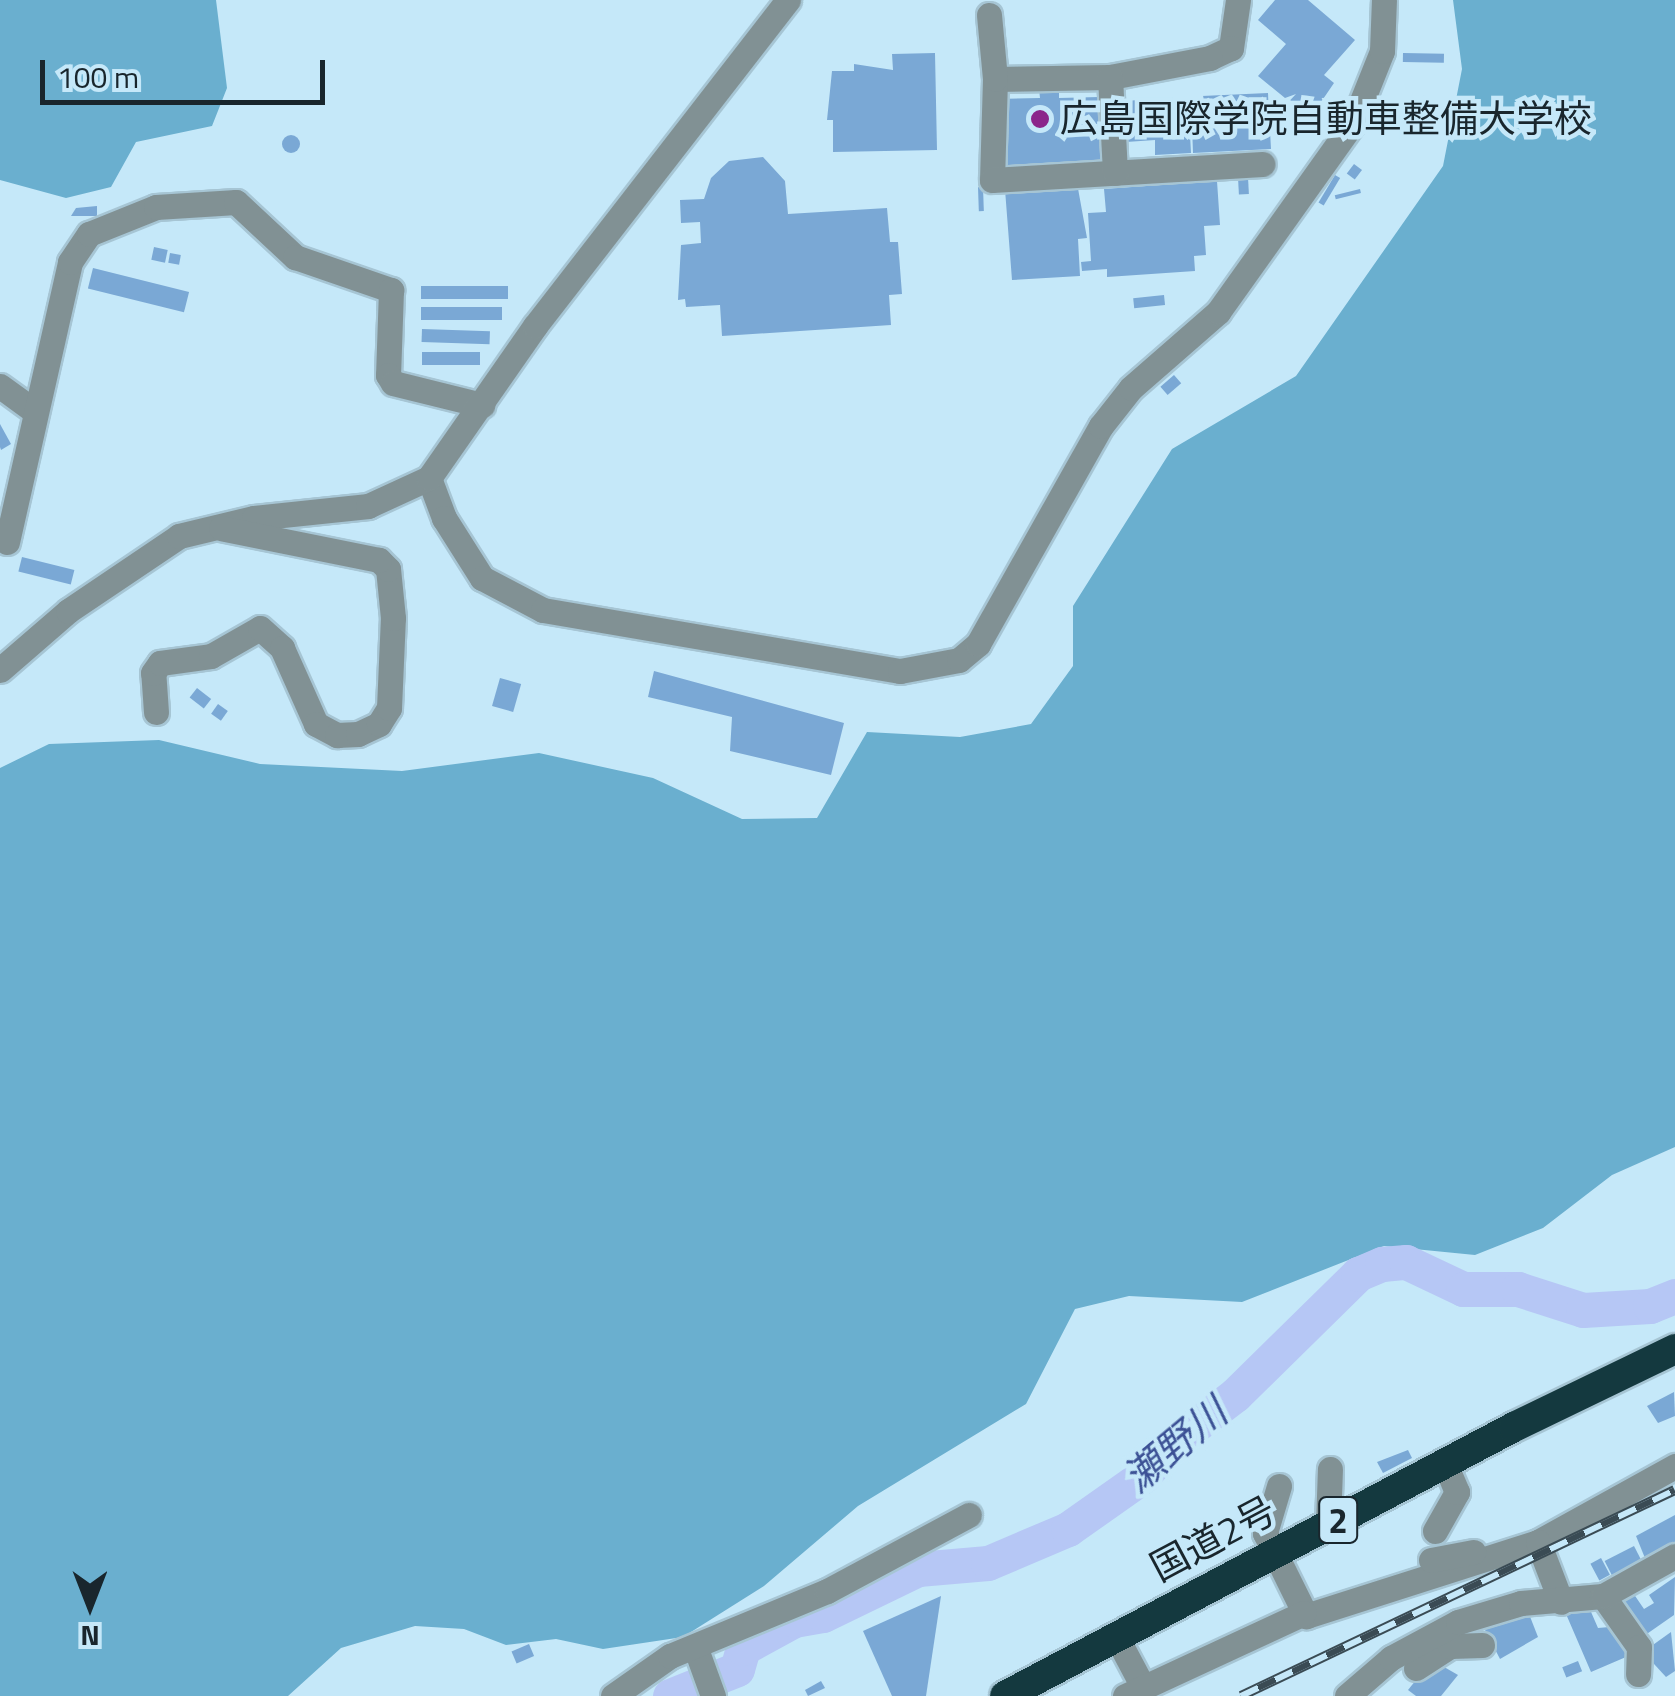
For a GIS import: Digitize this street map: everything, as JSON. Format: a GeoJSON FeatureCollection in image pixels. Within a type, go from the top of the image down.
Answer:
{"type":"FeatureCollection","features":[{"type":"Feature","properties":{"kind":"highway","name":"国道2号"},"geometry":{"type":"LineString","coordinates":[[1005,1696],[1445,1464],[1675,1350]]}},
{"type":"Feature","properties":{"kind":"street"},"geometry":{"type":"LineString","coordinates":[[0,670],[143,555],[212,526],[368,506],[429,478],[788,0]]}},
{"type":"Feature","properties":{"kind":"street"},"geometry":{"type":"LineString","coordinates":[[995,79],[1110,77],[1231,48],[1238,0]]}},
{"type":"Feature","properties":{"kind":"street"},"geometry":{"type":"LineString","coordinates":[[429,478],[444,518],[482,578],[543,610],[900,670],[959,660],[978,644],[1101,426],[1131,388],[1218,312],[1354,121],[1382,51],[1384,0]]}},
{"type":"Feature","properties":{"kind":"street"},"geometry":{"type":"LineString","coordinates":[[989,15],[995,79],[992,180],[1263,164]]}},
{"type":"Feature","properties":{"kind":"street"},"geometry":{"type":"LineString","coordinates":[[1110,77],[1116,173]]}},
{"type":"Feature","properties":{"kind":"street"},"geometry":{"type":"LineString","coordinates":[[7,542],[64,278],[78,246],[134,214],[213,200],[236,202],[253,212],[295,258],[391,290],[388,375],[393,383],[482,404]]}},
{"type":"Feature","properties":{"kind":"street"},"geometry":{"type":"LineString","coordinates":[[0,386],[34,410]]}},
{"type":"Feature","properties":{"kind":"street"},"geometry":{"type":"LineString","coordinates":[[156,712],[153,674],[160,663],[211,656],[260,628],[282,648],[316,724],[337,736],[358,734],[379,724],[389,708],[391,589],[379,560],[212,526]]}},
{"type":"Feature","properties":{"kind":"street"},"geometry":{"type":"LineString","coordinates":[[1116,1636],[1134,1691],[1304,1613],[1538,1542],[1672,1460]]}},
{"type":"Feature","properties":{"kind":"street"},"geometry":{"type":"LineString","coordinates":[[1435,1531],[1457,1492],[1445,1464]]}},
{"type":"Feature","properties":{"kind":"street"},"geometry":{"type":"LineString","coordinates":[[1328,1525],[1330,1469]]}},
{"type":"Feature","properties":{"kind":"street"},"geometry":{"type":"LineString","coordinates":[[1279,1486],[1265,1528],[1304,1613]]}},
{"type":"Feature","properties":{"kind":"street"},"geometry":{"type":"LineString","coordinates":[[613,1696],[670,1656],[828,1590],[969,1515]]}},
{"type":"Feature","properties":{"kind":"street"},"geometry":{"type":"LineString","coordinates":[[1538,1542],[1561,1602]]}},
{"type":"Feature","properties":{"kind":"street"},"geometry":{"type":"LineString","coordinates":[[1431,1560],[1513,1552]]}},
{"type":"Feature","properties":{"kind":"street"},"geometry":{"type":"LineString","coordinates":[[1347,1696],[1391,1658],[1467,1619],[1520,1603],[1602,1596],[1675,1556]]}},
{"type":"Feature","properties":{"kind":"street"},"geometry":{"type":"LineString","coordinates":[[1602,1596],[1638,1647],[1638,1674]]}},
{"type":"Feature","properties":{"kind":"street"},"geometry":{"type":"LineString","coordinates":[[1416,1668],[1450,1646],[1488,1654],[1467,1619]]}},
{"type":"Feature","properties":{"kind":"street"},"geometry":{"type":"LineString","coordinates":[[696,1648],[713,1696]]}},
{"type":"Feature","properties":{"kind":"shaded area"},"geometry":{"type":"Polygon","coordinates":[[[0,0],[216,0],[227,88],[212,126],[136,142],[111,187],[66,198],[0,180],[0,0]]]}},
{"type":"Feature","properties":{"kind":"shaded area"},"geometry":{"type":"Polygon","coordinates":[[[1453,0],[1675,0],[1675,1147],[1612,1175],[1543,1228],[1475,1255],[1384,1246],[1242,1302],[1129,1296],[1075,1309],[1026,1404],[858,1506],[764,1586],[683,1637],[603,1649],[556,1639],[506,1645],[464,1629],[415,1626],[341,1648],[288,1696],[0,1696],[0,768],[49,744],[159,740],[260,764],[402,771],[539,753],[653,778],[742,819],[817,818],[867,732],[960,737],[1031,724],[1073,666],[1073,606],[1172,449],[1296,376],[1443,166],[1462,69],[1453,0]]]}},
{"type":"Feature","properties":{"kind":"building"},"geometry":{"type":"Polygon","coordinates":[[[1275,0],[1308,0],[1355,40],[1324,75],[1334,83],[1302,130],[1281,110],[1296,94],[1285,98],[1258,76],[1286,44],[1258,20],[1275,0]]]}},
{"type":"Feature","properties":{"kind":"building"},"geometry":{"type":"Polygon","coordinates":[[[935,53],[937,150],[833,152],[833,120],[827,120],[832,71],[854,71],[854,64],[893,70],[892,54],[935,53]]]}},
{"type":"Feature","properties":{"kind":"building"},"geometry":{"type":"Polygon","coordinates":[[[1403,53],[1444,54],[1444,63],[1403,62],[1403,53]]]}},
{"type":"Feature","properties":{"kind":"building"},"geometry":{"type":"Polygon","coordinates":[[[1059,88],[1059,98],[1099,97],[1102,165],[1077,183],[1087,238],[1078,239],[1080,276],[1012,280],[998,99],[1040,98],[1039,89],[1059,88]]]}},
{"type":"Feature","properties":{"kind":"building"},"geometry":{"type":"Polygon","coordinates":[[[1268,93],[1271,149],[1193,153],[1192,126],[1203,125],[1202,96],[1268,93]]]}},
{"type":"Feature","properties":{"kind":"building"},"geometry":{"type":"Polygon","coordinates":[[[1188,97],[1191,153],[1155,155],[1155,140],[1126,142],[1123,101],[1188,97]]]}},
{"type":"Feature","properties":{"kind":"building"},"geometry":{"type":"Polygon","coordinates":[[[291,135],[300,144],[291,153],[282,144],[291,135]]]}},
{"type":"Feature","properties":{"kind":"building"},"geometry":{"type":"Polygon","coordinates":[[[763,157],[785,181],[788,214],[887,208],[890,242],[898,242],[902,294],[889,295],[891,325],[722,336],[720,305],[686,307],[685,299],[678,300],[681,245],[701,243],[700,222],[681,223],[680,200],[704,199],[711,178],[729,161],[763,157]]]}},
{"type":"Feature","properties":{"kind":"building"},"geometry":{"type":"Polygon","coordinates":[[[1354,164],[1362,170],[1355,180],[1347,174],[1354,164]]]}},
{"type":"Feature","properties":{"kind":"building"},"geometry":{"type":"Polygon","coordinates":[[[1335,175],[1340,178],[1324,206],[1319,202],[1335,175]]]}},
{"type":"Feature","properties":{"kind":"building"},"geometry":{"type":"Polygon","coordinates":[[[1248,177],[1249,194],[1239,195],[1238,178],[1248,177]]]}},
{"type":"Feature","properties":{"kind":"building"},"geometry":{"type":"Polygon","coordinates":[[[1217,181],[1220,225],[1204,226],[1206,255],[1194,256],[1195,271],[1107,277],[1107,269],[1082,271],[1081,262],[1091,261],[1088,213],[1106,212],[1104,189],[1217,181]]]}},
{"type":"Feature","properties":{"kind":"building"},"geometry":{"type":"Polygon","coordinates":[[[978,187],[983,187],[984,211],[979,211],[978,187]]]}},
{"type":"Feature","properties":{"kind":"building"},"geometry":{"type":"Polygon","coordinates":[[[1360,189],[1361,193],[1336,199],[1335,195],[1360,189]]]}},
{"type":"Feature","properties":{"kind":"building"},"geometry":{"type":"Polygon","coordinates":[[[97,206],[97,216],[71,216],[76,208],[97,206]]]}},
{"type":"Feature","properties":{"kind":"building"},"geometry":{"type":"Polygon","coordinates":[[[154,247],[168,250],[165,263],[151,260],[154,247]]]}},
{"type":"Feature","properties":{"kind":"building"},"geometry":{"type":"Polygon","coordinates":[[[170,253],[181,255],[179,265],[168,263],[170,253]]]}},
{"type":"Feature","properties":{"kind":"building"},"geometry":{"type":"Polygon","coordinates":[[[93,268],[189,292],[184,312],[88,288],[93,268]]]}},
{"type":"Feature","properties":{"kind":"building"},"geometry":{"type":"Polygon","coordinates":[[[421,286],[508,286],[508,299],[421,299],[421,286]]]}},
{"type":"Feature","properties":{"kind":"building"},"geometry":{"type":"Polygon","coordinates":[[[1164,295],[1165,305],[1134,308],[1133,298],[1164,295]]]}},
{"type":"Feature","properties":{"kind":"building"},"geometry":{"type":"Polygon","coordinates":[[[421,307],[502,307],[502,320],[421,320],[421,307]]]}},
{"type":"Feature","properties":{"kind":"building"},"geometry":{"type":"Polygon","coordinates":[[[422,329],[490,331],[490,344],[422,342],[422,329]]]}},
{"type":"Feature","properties":{"kind":"building"},"geometry":{"type":"Polygon","coordinates":[[[422,352],[480,352],[480,365],[422,365],[422,352]]]}},
{"type":"Feature","properties":{"kind":"building"},"geometry":{"type":"Polygon","coordinates":[[[1174,375],[1181,383],[1168,395],[1160,387],[1174,375]]]}},
{"type":"Feature","properties":{"kind":"building"},"geometry":{"type":"Polygon","coordinates":[[[0,424],[11,444],[1,450],[0,447],[0,424]]]}},
{"type":"Feature","properties":{"kind":"building"},"geometry":{"type":"Polygon","coordinates":[[[22,557],[74,570],[71,585],[18,572],[22,557]]]}},
{"type":"Feature","properties":{"kind":"building"},"geometry":{"type":"Polygon","coordinates":[[[654,671],[844,723],[831,775],[730,751],[732,717],[648,697],[654,671]]]}},
{"type":"Feature","properties":{"kind":"building"},"geometry":{"type":"Polygon","coordinates":[[[500,678],[521,684],[513,712],[492,706],[500,678]]]}},
{"type":"Feature","properties":{"kind":"building"},"geometry":{"type":"Polygon","coordinates":[[[197,688],[211,699],[204,709],[190,697],[197,688]]]}},
{"type":"Feature","properties":{"kind":"building"},"geometry":{"type":"Polygon","coordinates":[[[218,704],[228,711],[221,721],[211,714],[218,704]]]}},
{"type":"Feature","properties":{"kind":"building"},"geometry":{"type":"Polygon","coordinates":[[[1674,1392],[1675,1416],[1658,1423],[1647,1406],[1674,1392]]]}},
{"type":"Feature","properties":{"kind":"building"},"geometry":{"type":"Polygon","coordinates":[[[1408,1450],[1412,1458],[1383,1473],[1377,1462],[1408,1450]]]}},
{"type":"Feature","properties":{"kind":"building"},"geometry":{"type":"Polygon","coordinates":[[[1675,1515],[1675,1548],[1647,1563],[1636,1536],[1675,1515]]]}},
{"type":"Feature","properties":{"kind":"building"},"geometry":{"type":"Polygon","coordinates":[[[1634,1546],[1644,1566],[1615,1581],[1605,1561],[1634,1546]]]}},
{"type":"Feature","properties":{"kind":"building"},"geometry":{"type":"Polygon","coordinates":[[[1601,1558],[1610,1575],[1599,1580],[1590,1564],[1601,1558]]]}},
{"type":"Feature","properties":{"kind":"building"},"geometry":{"type":"Polygon","coordinates":[[[1675,1577],[1674,1615],[1641,1638],[1614,1605],[1631,1590],[1644,1609],[1654,1603],[1649,1595],[1675,1577]]]}},
{"type":"Feature","properties":{"kind":"building"},"geometry":{"type":"Polygon","coordinates":[[[941,1596],[926,1696],[892,1696],[863,1631],[941,1596]]]}},
{"type":"Feature","properties":{"kind":"building"},"geometry":{"type":"Polygon","coordinates":[[[1588,1605],[1598,1628],[1621,1626],[1633,1654],[1591,1672],[1566,1614],[1588,1605]]]}},
{"type":"Feature","properties":{"kind":"building"},"geometry":{"type":"Polygon","coordinates":[[[1529,1614],[1538,1637],[1500,1659],[1482,1624],[1529,1614]]]}},
{"type":"Feature","properties":{"kind":"building"},"geometry":{"type":"Polygon","coordinates":[[[1671,1632],[1675,1671],[1666,1677],[1643,1652],[1671,1632]]]}},
{"type":"Feature","properties":{"kind":"building"},"geometry":{"type":"Polygon","coordinates":[[[529,1644],[534,1656],[517,1663],[512,1651],[529,1644]]]}},
{"type":"Feature","properties":{"kind":"building"},"geometry":{"type":"Polygon","coordinates":[[[1432,1660],[1458,1675],[1441,1696],[1416,1696],[1408,1690],[1432,1660]]]}},
{"type":"Feature","properties":{"kind":"building"},"geometry":{"type":"Polygon","coordinates":[[[1578,1661],[1582,1671],[1566,1678],[1562,1667],[1578,1661]]]}},
{"type":"Feature","properties":{"kind":"building"},"geometry":{"type":"Polygon","coordinates":[[[821,1681],[825,1688],[808,1696],[805,1690],[821,1681]]]}},
{"type":"Feature","properties":{"kind":"waterway","name":"瀬野川"},"geometry":{"type":"LineString","coordinates":[[670,1696],[737,1669],[743,1648],[794,1620],[823,1615],[918,1569],[988,1563],[1068,1529],[1143,1476],[1172,1443],[1235,1395],[1358,1274],[1382,1264],[1406,1262],[1463,1289],[1518,1289],[1583,1310],[1650,1306],[1675,1296]]}},
{"type":"Feature","properties":{"kind":"railway"},"geometry":{"type":"LineString","coordinates":[[1241,1696],[1675,1490]]}},
{"type":"Feature","properties":{"kind":"place","name":"広島国際学院自動車整備大学校"},"geometry":{"type":"Point","coordinates":[1040,119]}}]}
